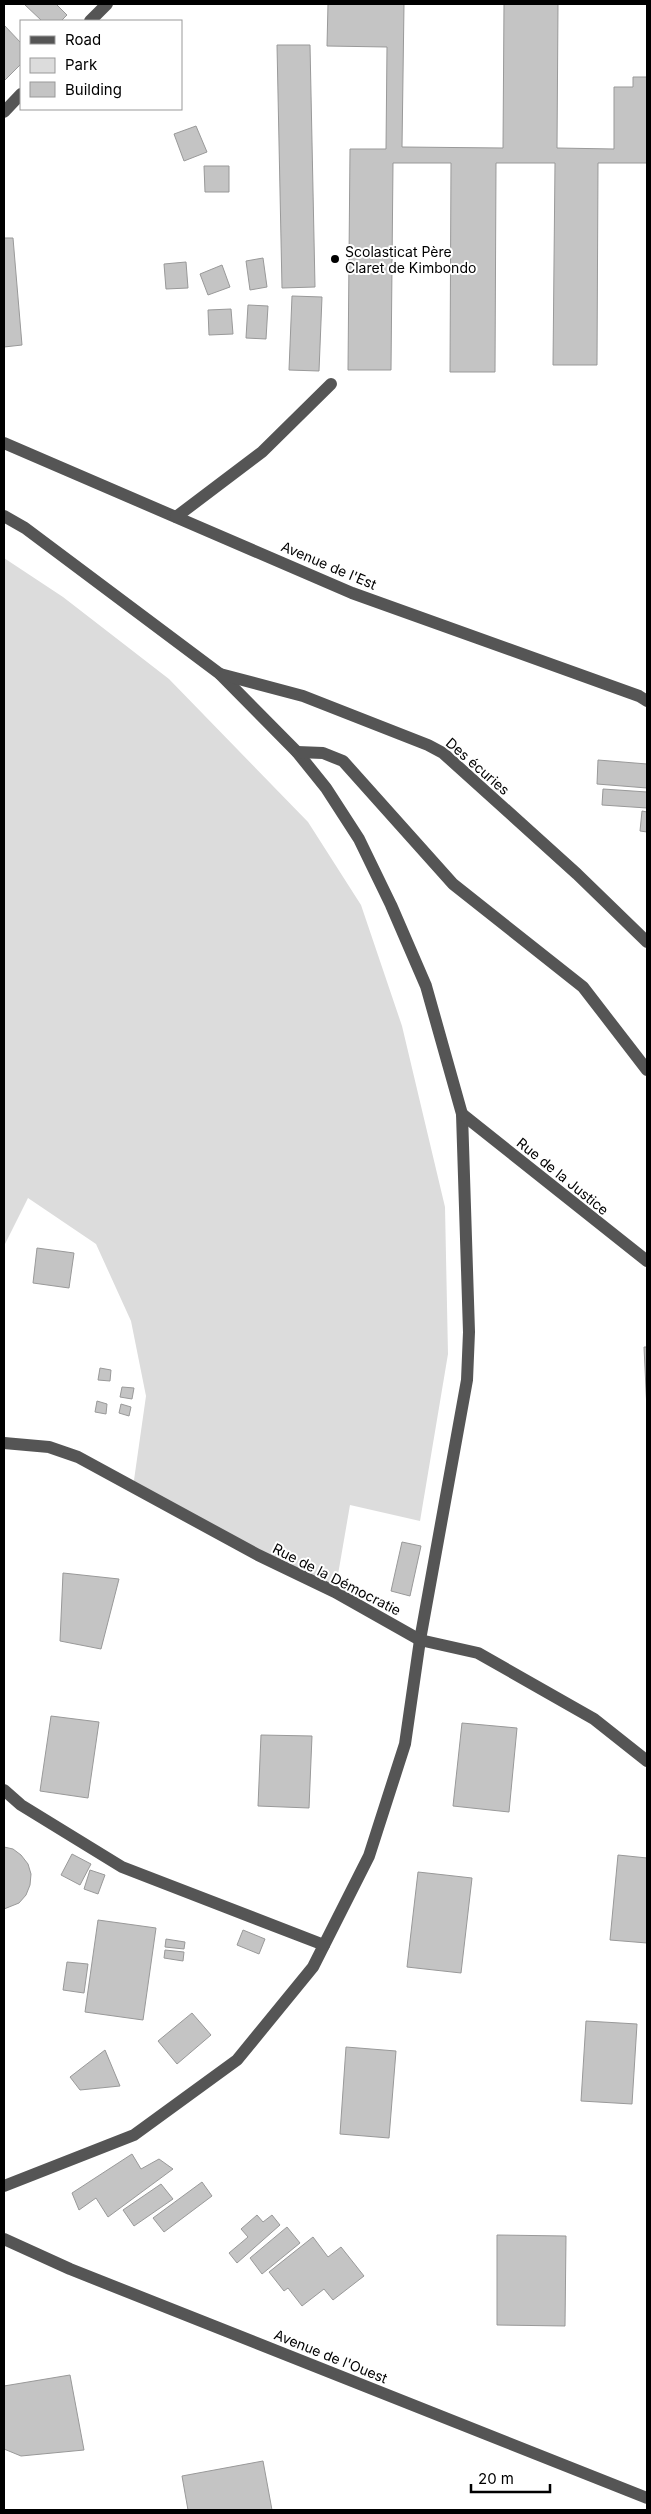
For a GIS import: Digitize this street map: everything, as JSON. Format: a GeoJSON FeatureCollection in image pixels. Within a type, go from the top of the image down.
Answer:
{"type":"FeatureCollection","features":[{"type":"Feature","properties":{"kind":"street"},"geometry":{"type":"LineString","coordinates":[[91,20],[107,4]]}},
{"type":"Feature","properties":{"kind":"street"},"geometry":{"type":"LineString","coordinates":[[4,112],[20,95]]}},
{"type":"Feature","properties":{"kind":"street"},"geometry":{"type":"LineString","coordinates":[[176,517],[262,452],[331,384]]}},
{"type":"Feature","properties":{"kind":"street","name":"Avenue de l'Est"},"geometry":{"type":"LineString","coordinates":[[4,443],[352,593],[639,696],[647,701]]}},
{"type":"Feature","properties":{"kind":"street"},"geometry":{"type":"LineString","coordinates":[[4,516],[25,528],[220,674],[297,752],[326,788],[359,840],[391,905],[426,986],[462,1114],[469,1332],[467,1380],[420,1640],[402,1753],[369,1856],[314,1967],[238,2060],[134,2135],[4,2186]]}},
{"type":"Feature","properties":{"kind":"street","name":"Des écuries"},"geometry":{"type":"LineString","coordinates":[[220,674],[304,696],[428,745],[443,754],[577,874],[647,942]]}},
{"type":"Feature","properties":{"kind":"street"},"geometry":{"type":"LineString","coordinates":[[297,752],[323,753],[343,761],[453,884],[583,987],[647,1070]]}},
{"type":"Feature","properties":{"kind":"street","name":"Rue de la Justice"},"geometry":{"type":"LineString","coordinates":[[462,1114],[647,1261]]}},
{"type":"Feature","properties":{"kind":"street","name":"Rue de la Démocratie"},"geometry":{"type":"LineString","coordinates":[[4,1443],[49,1446],[78,1457],[258,1555],[335,1592],[420,1640],[478,1652],[594,1719],[647,1761]]}},
{"type":"Feature","properties":{"kind":"street"},"geometry":{"type":"LineString","coordinates":[[4,1790],[21,1805],[122,1867],[324,1945]]}},
{"type":"Feature","properties":{"kind":"street","name":"Avenue de l'Ouest"},"geometry":{"type":"LineString","coordinates":[[4,2239],[79,2272],[647,2498]]}},
{"type":"Feature","properties":{"kind":"green space"},"geometry":{"type":"Polygon","coordinates":[[[4,558],[63,597],[169,679],[308,822],[361,905],[402,1026],[445,1207],[448,1354],[420,1521],[350,1505],[335,1592],[133,1487],[146,1396],[131,1321],[96,1244],[28,1198],[4,1246],[4,558]]]}},
{"type":"Feature","properties":{"kind":"building"},"geometry":{"type":"Polygon","coordinates":[[[24,4],[56,4],[67,15],[62,20],[41,20],[24,4]]]}},
{"type":"Feature","properties":{"kind":"building"},"geometry":{"type":"Polygon","coordinates":[[[328,4],[404,4],[402,147],[503,148],[504,4],[558,4],[557,148],[614,149],[614,87],[633,87],[633,77],[647,77],[647,163],[598,163],[597,365],[553,365],[555,163],[496,163],[495,372],[450,372],[451,163],[393,163],[391,370],[348,370],[350,149],[386,149],[387,47],[327,46],[328,4]]]}},
{"type":"Feature","properties":{"kind":"building"},"geometry":{"type":"Polygon","coordinates":[[[4,25],[20,42],[20,65],[4,81],[4,25]]]}},
{"type":"Feature","properties":{"kind":"building"},"geometry":{"type":"Polygon","coordinates":[[[277,45],[310,45],[315,287],[282,288],[277,45]]]}},
{"type":"Feature","properties":{"kind":"building"},"geometry":{"type":"Polygon","coordinates":[[[196,126],[207,152],[184,161],[174,134],[196,126]]]}},
{"type":"Feature","properties":{"kind":"building"},"geometry":{"type":"Polygon","coordinates":[[[204,166],[229,166],[229,192],[205,192],[204,166]]]}},
{"type":"Feature","properties":{"kind":"building"},"geometry":{"type":"Polygon","coordinates":[[[4,238],[13,238],[22,345],[4,347],[4,238]]]}},
{"type":"Feature","properties":{"kind":"building"},"geometry":{"type":"Polygon","coordinates":[[[263,258],[267,287],[250,290],[246,261],[263,258]]]}},
{"type":"Feature","properties":{"kind":"building"},"geometry":{"type":"Polygon","coordinates":[[[186,262],[188,288],[166,289],[164,264],[186,262]]]}},
{"type":"Feature","properties":{"kind":"building"},"geometry":{"type":"Polygon","coordinates":[[[222,265],[230,287],[208,295],[200,274],[222,265]]]}},
{"type":"Feature","properties":{"kind":"building"},"geometry":{"type":"Polygon","coordinates":[[[292,296],[322,297],[319,371],[289,370],[292,296]]]}},
{"type":"Feature","properties":{"kind":"building"},"geometry":{"type":"Polygon","coordinates":[[[248,305],[268,306],[266,339],[246,338],[248,305]]]}},
{"type":"Feature","properties":{"kind":"building"},"geometry":{"type":"Polygon","coordinates":[[[231,309],[233,334],[209,335],[208,310],[231,309]]]}},
{"type":"Feature","properties":{"kind":"building"},"geometry":{"type":"Polygon","coordinates":[[[598,760],[647,764],[647,788],[597,784],[598,760]]]}},
{"type":"Feature","properties":{"kind":"building"},"geometry":{"type":"Polygon","coordinates":[[[603,789],[647,792],[647,808],[602,805],[603,789]]]}},
{"type":"Feature","properties":{"kind":"building"},"geometry":{"type":"Polygon","coordinates":[[[642,811],[647,812],[647,832],[640,831],[642,811]]]}},
{"type":"Feature","properties":{"kind":"building"},"geometry":{"type":"Polygon","coordinates":[[[37,1248],[74,1253],[69,1288],[33,1283],[37,1248]]]}},
{"type":"Feature","properties":{"kind":"building"},"geometry":{"type":"Polygon","coordinates":[[[644,1347],[647,1347],[647,1410],[644,1347]]]}},
{"type":"Feature","properties":{"kind":"building"},"geometry":{"type":"Polygon","coordinates":[[[100,1368],[111,1370],[110,1381],[98,1380],[100,1368]]]}},
{"type":"Feature","properties":{"kind":"building"},"geometry":{"type":"Polygon","coordinates":[[[122,1387],[134,1388],[132,1399],[120,1397],[122,1387]]]}},
{"type":"Feature","properties":{"kind":"building"},"geometry":{"type":"Polygon","coordinates":[[[97,1401],[107,1404],[106,1414],[95,1412],[97,1401]]]}},
{"type":"Feature","properties":{"kind":"building"},"geometry":{"type":"Polygon","coordinates":[[[121,1404],[131,1407],[129,1416],[119,1413],[121,1404]]]}},
{"type":"Feature","properties":{"kind":"building"},"geometry":{"type":"Polygon","coordinates":[[[402,1542],[421,1546],[410,1596],[391,1591],[402,1542]]]}},
{"type":"Feature","properties":{"kind":"building"},"geometry":{"type":"Polygon","coordinates":[[[63,1573],[119,1579],[101,1649],[60,1641],[63,1573]]]}},
{"type":"Feature","properties":{"kind":"building"},"geometry":{"type":"Polygon","coordinates":[[[51,1716],[99,1722],[88,1798],[40,1791],[51,1716]]]}},
{"type":"Feature","properties":{"kind":"building"},"geometry":{"type":"Polygon","coordinates":[[[462,1723],[517,1728],[509,1812],[453,1806],[462,1723]]]}},
{"type":"Feature","properties":{"kind":"building"},"geometry":{"type":"Polygon","coordinates":[[[261,1735],[312,1736],[309,1808],[258,1806],[261,1735]]]}},
{"type":"Feature","properties":{"kind":"building"},"geometry":{"type":"Polygon","coordinates":[[[4,1847],[13,1849],[21,1855],[28,1864],[31,1874],[30,1885],[26,1895],[19,1903],[4,1909],[4,1847]]]}},
{"type":"Feature","properties":{"kind":"building"},"geometry":{"type":"Polygon","coordinates":[[[72,1854],[91,1864],[80,1885],[61,1875],[72,1854]]]}},
{"type":"Feature","properties":{"kind":"building"},"geometry":{"type":"Polygon","coordinates":[[[618,1855],[647,1858],[647,1943],[610,1940],[618,1855]]]}},
{"type":"Feature","properties":{"kind":"building"},"geometry":{"type":"Polygon","coordinates":[[[90,1870],[105,1875],[98,1894],[84,1889],[90,1870]]]}},
{"type":"Feature","properties":{"kind":"building"},"geometry":{"type":"Polygon","coordinates":[[[418,1872],[472,1878],[461,1973],[407,1967],[418,1872]]]}},
{"type":"Feature","properties":{"kind":"building"},"geometry":{"type":"Polygon","coordinates":[[[98,1920],[156,1928],[143,2020],[85,2012],[98,1920]]]}},
{"type":"Feature","properties":{"kind":"building"},"geometry":{"type":"Polygon","coordinates":[[[243,1930],[265,1939],[259,1954],[237,1945],[243,1930]]]}},
{"type":"Feature","properties":{"kind":"building"},"geometry":{"type":"Polygon","coordinates":[[[166,1939],[185,1942],[184,1949],[165,1947],[166,1939]]]}},
{"type":"Feature","properties":{"kind":"building"},"geometry":{"type":"Polygon","coordinates":[[[165,1950],[184,1952],[183,1961],[164,1958],[165,1950]]]}},
{"type":"Feature","properties":{"kind":"building"},"geometry":{"type":"Polygon","coordinates":[[[67,1962],[88,1964],[84,1993],[63,1990],[67,1962]]]}},
{"type":"Feature","properties":{"kind":"building"},"geometry":{"type":"Polygon","coordinates":[[[192,2013],[211,2035],[177,2064],[158,2041],[192,2013]]]}},
{"type":"Feature","properties":{"kind":"building"},"geometry":{"type":"Polygon","coordinates":[[[586,2021],[637,2024],[632,2104],[581,2101],[586,2021]]]}},
{"type":"Feature","properties":{"kind":"building"},"geometry":{"type":"Polygon","coordinates":[[[346,2047],[396,2051],[389,2138],[340,2134],[346,2047]]]}},
{"type":"Feature","properties":{"kind":"building"},"geometry":{"type":"Polygon","coordinates":[[[105,2050],[120,2086],[80,2090],[70,2077],[105,2050]]]}},
{"type":"Feature","properties":{"kind":"building"},"geometry":{"type":"Polygon","coordinates":[[[132,2154],[141,2169],[159,2159],[173,2169],[108,2217],[96,2198],[79,2210],[72,2193],[132,2154]]]}},
{"type":"Feature","properties":{"kind":"building"},"geometry":{"type":"Polygon","coordinates":[[[202,2182],[212,2196],[164,2232],[153,2218],[202,2182]]]}},
{"type":"Feature","properties":{"kind":"building"},"geometry":{"type":"Polygon","coordinates":[[[161,2184],[173,2199],[134,2226],[123,2210],[161,2184]]]}},
{"type":"Feature","properties":{"kind":"building"},"geometry":{"type":"Polygon","coordinates":[[[257,2215],[263,2222],[272,2215],[280,2225],[237,2263],[229,2253],[248,2237],[241,2229],[257,2215]]]}},
{"type":"Feature","properties":{"kind":"building"},"geometry":{"type":"Polygon","coordinates":[[[287,2227],[300,2243],[262,2274],[250,2258],[287,2227]]]}},
{"type":"Feature","properties":{"kind":"building"},"geometry":{"type":"Polygon","coordinates":[[[497,2235],[566,2236],[565,2326],[497,2325],[497,2235]]]}},
{"type":"Feature","properties":{"kind":"building"},"geometry":{"type":"Polygon","coordinates":[[[313,2237],[328,2257],[341,2247],[364,2276],[333,2300],[324,2289],[302,2306],[288,2288],[284,2291],[269,2272],[313,2237]]]}},
{"type":"Feature","properties":{"kind":"building"},"geometry":{"type":"Polygon","coordinates":[[[70,2375],[84,2450],[21,2456],[4,2449],[4,2386],[70,2375]]]}},
{"type":"Feature","properties":{"kind":"building"},"geometry":{"type":"Polygon","coordinates":[[[263,2461],[272,2510],[188,2510],[182,2476],[263,2461]]]}},
{"type":"Feature","properties":{"kind":"place","name":"Scolasticat Père Claret de Kimbondo"},"geometry":{"type":"Point","coordinates":[335,259]}}]}
